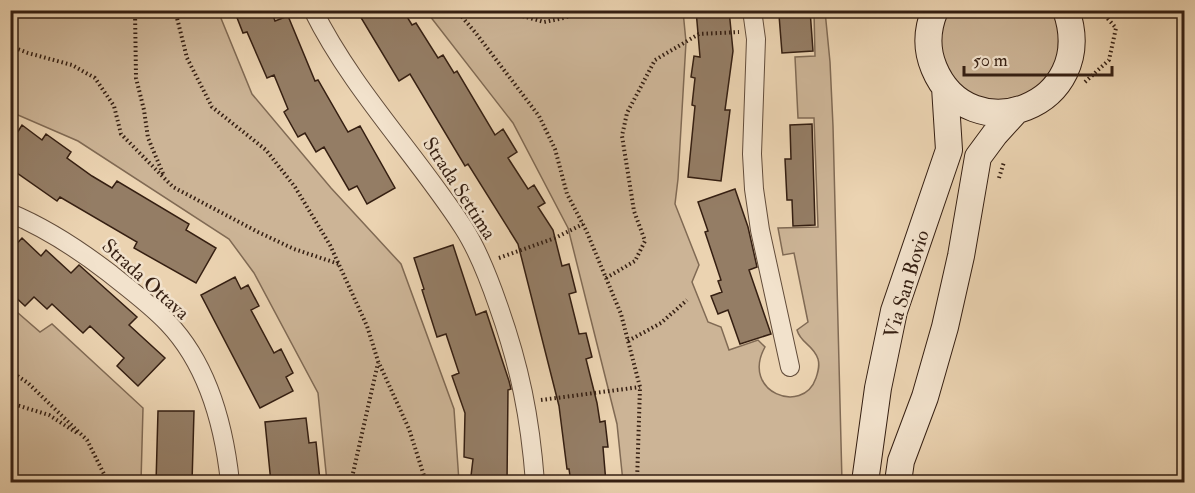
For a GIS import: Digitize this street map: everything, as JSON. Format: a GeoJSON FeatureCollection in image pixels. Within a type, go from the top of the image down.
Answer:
{"type":"FeatureCollection","features":[{"type":"Feature","properties":{"kind":"main road","name":"Via San Bovio"},"geometry":{"type":"LineString","coordinates":[[936,10],[929,30],[929,54],[945,87],[972,107],[1001,113],[1016,111],[1035,104],[1054,89],[1065,73],[1072,38],[1066,10]]}},
{"type":"Feature","properties":{"kind":"main road","name":"Via San Bovio"},"geometry":{"type":"LineString","coordinates":[[865,483],[878,388],[894,311],[949,150],[945,87]]}},
{"type":"Feature","properties":{"kind":"main road","name":"Via San Bovio"},"geometry":{"type":"LineString","coordinates":[[898,483],[901,461],[925,396],[945,327],[961,256],[978,158],[995,134],[1016,111]]}},
{"type":"Feature","properties":{"kind":"street","name":"Strada Settima"},"geometry":{"type":"LineString","coordinates":[[312,10],[339,59],[431,180],[464,229],[490,281],[509,335],[526,403],[531,429],[535,483]]}},
{"type":"Feature","properties":{"kind":"street"},"geometry":{"type":"LineString","coordinates":[[752,10],[755,32],[752,154],[754,189],[760,230],[790,367]]}},
{"type":"Feature","properties":{"kind":"street","name":"Strada Ottava"},"geometry":{"type":"LineString","coordinates":[[10,213],[80,250],[168,324],[195,362],[214,403],[230,483]]}},
{"type":"Feature","properties":{"kind":"path"},"geometry":{"type":"LineString","coordinates":[[135,10],[136,78],[148,138],[166,179]]}},
{"type":"Feature","properties":{"kind":"path"},"geometry":{"type":"LineString","coordinates":[[175,10],[187,58],[212,107],[266,150],[295,187],[340,264],[367,326],[378,361],[409,429],[426,483]]}},
{"type":"Feature","properties":{"kind":"path"},"geometry":{"type":"LineString","coordinates":[[456,10],[539,116],[555,148],[567,194],[583,224],[621,314],[640,387],[637,483]]}},
{"type":"Feature","properties":{"kind":"path"},"geometry":{"type":"LineString","coordinates":[[501,10],[544,22],[586,10]]}},
{"type":"Feature","properties":{"kind":"path"},"geometry":{"type":"LineString","coordinates":[[1080,87],[1109,60],[1116,28],[1100,10]]}},
{"type":"Feature","properties":{"kind":"path"},"geometry":{"type":"LineString","coordinates":[[606,278],[635,261],[645,241],[634,211],[622,136],[627,113],[655,60],[699,34],[755,32]]}},
{"type":"Feature","properties":{"kind":"path"},"geometry":{"type":"LineString","coordinates":[[10,46],[28,54],[72,65],[95,78],[114,106],[121,134],[173,187],[294,249],[340,264]]}},
{"type":"Feature","properties":{"kind":"path"},"geometry":{"type":"LineString","coordinates":[[998,181],[1005,158]]}},
{"type":"Feature","properties":{"kind":"path"},"geometry":{"type":"LineString","coordinates":[[481,263],[514,254],[583,224]]}},
{"type":"Feature","properties":{"kind":"path"},"geometry":{"type":"LineString","coordinates":[[628,341],[662,323],[687,300]]}},
{"type":"Feature","properties":{"kind":"path"},"geometry":{"type":"LineString","coordinates":[[351,483],[378,361]]}},
{"type":"Feature","properties":{"kind":"path"},"geometry":{"type":"LineString","coordinates":[[10,371],[28,383],[87,440],[108,483]]}},
{"type":"Feature","properties":{"kind":"path"},"geometry":{"type":"LineString","coordinates":[[526,403],[640,387]]}},
{"type":"Feature","properties":{"kind":"path"},"geometry":{"type":"LineString","coordinates":[[10,403],[49,415],[87,440]]}},
{"type":"Feature","properties":{"kind":"shaded area"},"geometry":{"type":"Polygon","coordinates":[[[10,11],[218,11],[252,94],[331,188],[401,264],[454,409],[459,482],[327,482],[318,393],[254,273],[229,239],[78,141],[11,112],[10,11]]]}},
{"type":"Feature","properties":{"kind":"shaded area"},"geometry":{"type":"Polygon","coordinates":[[[426,11],[683,11],[686,42],[675,204],[699,265],[692,282],[708,322],[721,327],[729,350],[758,340],[765,347],[759,363],[761,376],[767,387],[776,394],[788,397],[799,396],[809,389],[816,378],[819,367],[816,354],[801,338],[797,330],[808,322],[794,253],[783,255],[778,228],[818,227],[814,118],[798,118],[795,57],[815,56],[814,11],[825,11],[833,126],[842,482],[623,482],[617,424],[568,228],[513,123],[426,11]]]}},
{"type":"Feature","properties":{"kind":"shaded area"},"geometry":{"type":"Polygon","coordinates":[[[947,11],[1053,11],[1059,21],[1058,62],[1033,93],[994,102],[974,97],[958,85],[946,69],[939,50],[940,30],[947,11]]]}},
{"type":"Feature","properties":{"kind":"shaded area"},"geometry":{"type":"Polygon","coordinates":[[[10,306],[40,332],[52,324],[143,408],[141,482],[11,482],[10,306]]]}},
{"type":"Feature","properties":{"kind":"building"},"geometry":{"type":"Polygon","coordinates":[[[234,10],[271,10],[275,21],[288,16],[315,81],[318,80],[348,132],[360,126],[395,188],[367,204],[357,186],[349,190],[324,147],[316,152],[305,133],[298,137],[284,112],[288,109],[274,75],[267,78],[247,32],[243,33],[234,10]]]}},
{"type":"Feature","properties":{"kind":"building"},"geometry":{"type":"Polygon","coordinates":[[[369,10],[403,10],[412,25],[416,23],[438,58],[443,55],[454,73],[457,71],[495,135],[503,129],[517,152],[508,158],[528,189],[534,185],[545,203],[538,207],[553,230],[562,266],[569,264],[576,292],[569,294],[579,334],[586,333],[592,357],[586,359],[600,422],[605,421],[608,447],[603,447],[606,483],[571,483],[559,406],[518,244],[468,164],[465,166],[410,74],[399,81],[360,16],[369,10]]]}},
{"type":"Feature","properties":{"kind":"building"},"geometry":{"type":"Polygon","coordinates":[[[696,10],[729,10],[733,51],[725,110],[730,110],[721,181],[688,177],[695,106],[692,105],[695,78],[691,77],[694,56],[700,57],[696,10]]]}},
{"type":"Feature","properties":{"kind":"building"},"geometry":{"type":"Polygon","coordinates":[[[792,10],[810,10],[813,51],[782,53],[779,15],[792,15],[792,10]]]}},
{"type":"Feature","properties":{"kind":"building"},"geometry":{"type":"Polygon","coordinates":[[[812,124],[815,225],[793,226],[792,200],[787,200],[785,159],[791,159],[790,125],[812,124]]]}},
{"type":"Feature","properties":{"kind":"building"},"geometry":{"type":"Polygon","coordinates":[[[22,125],[42,140],[46,134],[71,152],[67,158],[112,188],[117,181],[189,224],[186,230],[216,248],[196,283],[134,248],[137,242],[60,197],[57,201],[10,168],[10,129],[17,133],[22,125]]]}},
{"type":"Feature","properties":{"kind":"building"},"geometry":{"type":"Polygon","coordinates":[[[735,189],[748,227],[757,267],[749,270],[771,334],[740,344],[728,310],[718,314],[711,296],[722,292],[718,281],[721,280],[698,202],[735,189]]]}},
{"type":"Feature","properties":{"kind":"building"},"geometry":{"type":"Polygon","coordinates":[[[22,238],[41,256],[46,250],[71,273],[79,265],[137,317],[129,325],[165,358],[138,386],[117,366],[124,358],[90,326],[83,333],[52,304],[47,309],[34,297],[25,306],[10,292],[10,251],[22,238]]]}},
{"type":"Feature","properties":{"kind":"building"},"geometry":{"type":"Polygon","coordinates":[[[453,245],[476,315],[486,311],[511,389],[508,390],[507,483],[483,483],[483,476],[471,476],[473,459],[464,457],[465,413],[452,376],[459,373],[446,334],[437,337],[414,258],[453,245]]]}},
{"type":"Feature","properties":{"kind":"building"},"geometry":{"type":"Polygon","coordinates":[[[235,277],[241,289],[248,285],[259,306],[251,310],[274,353],[281,349],[293,373],[286,377],[293,391],[260,408],[201,295],[235,277]]]}},
{"type":"Feature","properties":{"kind":"building"},"geometry":{"type":"Polygon","coordinates":[[[158,411],[194,411],[192,483],[156,483],[158,411]]]}},
{"type":"Feature","properties":{"kind":"building"},"geometry":{"type":"Polygon","coordinates":[[[306,418],[309,443],[316,442],[320,481],[271,483],[265,422],[306,418]]]}}]}
